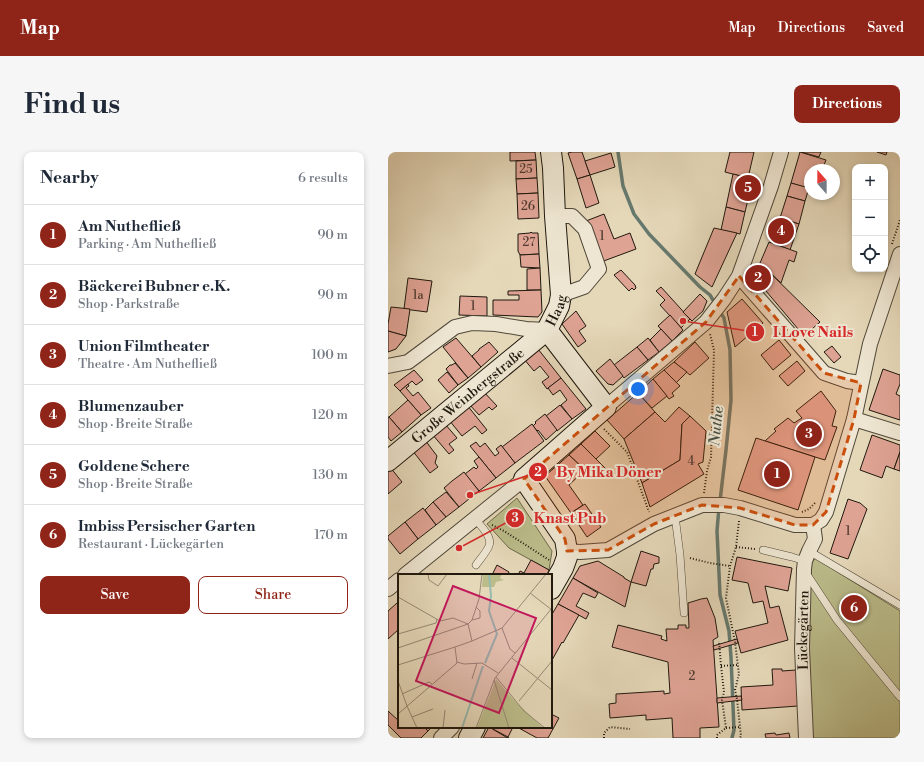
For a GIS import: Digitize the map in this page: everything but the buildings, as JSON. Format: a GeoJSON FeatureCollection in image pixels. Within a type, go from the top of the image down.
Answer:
{"type":"FeatureCollection","features":[{"type":"Feature","properties":{"kind":"main road","name":"Haag"},"geometry":{"type":"LineString","coordinates":[[551,152],[561,295],[559,306],[547,330],[599,412]]}},
{"type":"Feature","properties":{"kind":"main road","name":"Große Weinbergstraße"},"geometry":{"type":"LineString","coordinates":[[388,461],[547,330]]}},
{"type":"Feature","properties":{"kind":"main road"},"geometry":{"type":"LineString","coordinates":[[552,587],[565,560],[565,539],[524,479],[599,412]]}},
{"type":"Feature","properties":{"kind":"main road"},"geometry":{"type":"LineString","coordinates":[[469,738],[474,728]]}},
{"type":"Feature","properties":{"kind":"street"},"geometry":{"type":"LineString","coordinates":[[599,412],[710,317],[724,299],[739,276],[771,186],[781,152]]}},
{"type":"Feature","properties":{"kind":"street"},"geometry":{"type":"LineString","coordinates":[[555,216],[572,216],[586,229],[599,269],[584,288],[561,295]]}},
{"type":"Feature","properties":{"kind":"street"},"geometry":{"type":"LineString","coordinates":[[565,560],[580,552],[608,550],[654,524],[706,505],[724,505],[740,508],[795,524],[813,525],[821,520],[826,512],[854,419],[870,344],[900,254]]}},
{"type":"Feature","properties":{"kind":"street"},"geometry":{"type":"LineString","coordinates":[[739,276],[824,373],[847,381],[861,383]]}},
{"type":"Feature","properties":{"kind":"street"},"geometry":{"type":"LineString","coordinates":[[388,366],[408,362],[456,327],[472,323],[496,324],[526,329],[547,330]]}},
{"type":"Feature","properties":{"kind":"street"},"geometry":{"type":"LineString","coordinates":[[854,419],[900,433]]}},
{"type":"Feature","properties":{"kind":"street"},"geometry":{"type":"LineString","coordinates":[[406,574],[524,479]]}},
{"type":"Feature","properties":{"kind":"street","name":"Lückegärten"},"geometry":{"type":"LineString","coordinates":[[806,738],[802,648],[806,560],[815,539],[813,525]]}},
{"type":"Feature","properties":{"kind":"street"},"geometry":{"type":"LineString","coordinates":[[388,589],[398,581]]}},
{"type":"Feature","properties":{"kind":"street"},"geometry":{"type":"LineString","coordinates":[[441,738],[451,728]]}},
{"type":"Feature","properties":{"kind":"lane"},"geometry":{"type":"LineString","coordinates":[[675,516],[680,555],[684,613]]}},
{"type":"Feature","properties":{"kind":"lane"},"geometry":{"type":"LineString","coordinates":[[476,518],[490,541],[490,545],[476,565]]}},
{"type":"Feature","properties":{"kind":"lane"},"geometry":{"type":"LineString","coordinates":[[763,550],[806,560],[900,605]]}},
{"type":"Feature","properties":{"kind":"lane"},"geometry":{"type":"LineString","coordinates":[[806,560],[837,620],[900,697]]}},
{"type":"Feature","properties":{"kind":"path"},"geometry":{"type":"LineString","coordinates":[[706,505],[707,471],[711,457],[714,350],[710,317]]}},
{"type":"Feature","properties":{"kind":"path"},"geometry":{"type":"LineString","coordinates":[[599,412],[627,452],[652,518]]}},
{"type":"Feature","properties":{"kind":"path"},"geometry":{"type":"LineString","coordinates":[[801,513],[809,509],[816,502]]}},
{"type":"Feature","properties":{"kind":"path"},"geometry":{"type":"LineString","coordinates":[[740,508],[736,547],[730,566],[726,598],[733,631],[739,674],[735,690],[741,736],[740,738]]}},
{"type":"Feature","properties":{"kind":"path"},"geometry":{"type":"LineString","coordinates":[[476,518],[565,560]]}},
{"type":"Feature","properties":{"kind":"path"},"geometry":{"type":"LineString","coordinates":[[736,547],[763,550]]}},
{"type":"Feature","properties":{"kind":"path"},"geometry":{"type":"LineString","coordinates":[[680,555],[710,563],[730,566]]}},
{"type":"Feature","properties":{"kind":"path"},"geometry":{"type":"LineString","coordinates":[[719,641],[720,666],[724,692],[722,700],[726,728]]}},
{"type":"Feature","properties":{"kind":"path"},"geometry":{"type":"LineString","coordinates":[[720,666],[738,665]]}},
{"type":"Feature","properties":{"kind":"path"},"geometry":{"type":"LineString","coordinates":[[604,738],[604,733],[610,727],[630,729]]}},
{"type":"Feature","properties":{"kind":"path"},"geometry":{"type":"LineString","coordinates":[[716,738],[717,735],[726,728],[740,727]]}},
{"type":"Feature","properties":{"kind":"highlighted area"},"geometry":{"type":"Polygon","coordinates":[[[739,276],[824,373],[861,383],[854,419],[826,512],[813,525],[795,525],[740,508],[702,505],[654,524],[608,550],[567,551],[565,539],[524,479],[706,322],[739,276]]]}},
{"type":"Feature","properties":{"kind":"green space"},"geometry":{"type":"Polygon","coordinates":[[[517,498],[552,551],[549,570],[509,548],[487,524],[517,498]]]}},
{"type":"Feature","properties":{"kind":"green space"},"geometry":{"type":"Polygon","coordinates":[[[815,558],[900,611],[900,738],[813,738],[807,655],[811,564],[815,558]]]}},
{"type":"Feature","properties":{"kind":"waterway","name":"Nuthe"},"geometry":{"type":"LineString","coordinates":[[618,152],[623,186],[634,214],[649,234],[700,287],[710,295],[716,305]]}},
{"type":"Feature","properties":{"kind":"waterway","name":"Nuthe"},"geometry":{"type":"LineString","coordinates":[[719,310],[724,318],[730,350],[731,400],[720,501]]}},
{"type":"Feature","properties":{"kind":"waterway","name":"Nuthe"},"geometry":{"type":"LineString","coordinates":[[719,507],[717,531],[720,595],[729,631],[734,730],[732,738]]}},
{"type":"Feature","properties":{"kind":"place","name":"Goldene Schere"},"geometry":{"type":"Point","coordinates":[748,188]}},
{"type":"Feature","properties":{"kind":"place","name":"Blumenzauber"},"geometry":{"type":"Point","coordinates":[781,231]}},
{"type":"Feature","properties":{"kind":"place","name":"Bäckerei Bubner e.K."},"geometry":{"type":"Point","coordinates":[758,278]}},
{"type":"Feature","properties":{"kind":"place","name":"I Love Nails"},"geometry":{"type":"Point","coordinates":[683,321]}},
{"type":"Feature","properties":{"kind":"place","name":"Union Filmtheater"},"geometry":{"type":"Point","coordinates":[809,434]}},
{"type":"Feature","properties":{"kind":"place","name":"Am Nuthefließ"},"geometry":{"type":"Point","coordinates":[777,474]}},
{"type":"Feature","properties":{"kind":"place","name":"By Mika Döner"},"geometry":{"type":"Point","coordinates":[470,495]}},
{"type":"Feature","properties":{"kind":"place","name":"Knast Pub"},"geometry":{"type":"Point","coordinates":[459,548]}},
{"type":"Feature","properties":{"kind":"place","name":"Imbiss Persischer Garten"},"geometry":{"type":"Point","coordinates":[854,608]}}]}
